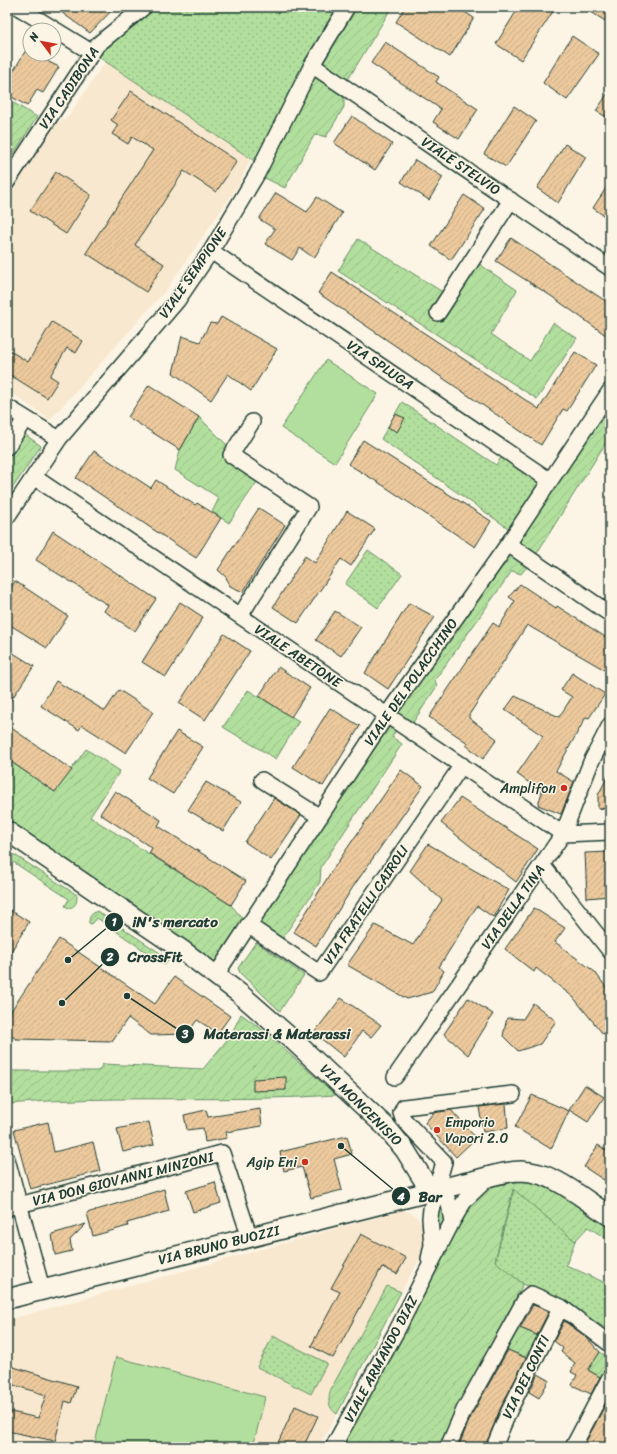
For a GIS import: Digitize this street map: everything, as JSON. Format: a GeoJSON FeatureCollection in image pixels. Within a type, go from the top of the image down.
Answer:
{"type":"FeatureCollection","features":[{"type":"Feature","properties":{"kind":"main road","name":"VIA MONCENISIO"},"geometry":{"type":"LineString","coordinates":[[7,831],[216,975],[293,1040],[386,1127],[437,1190]]}},
{"type":"Feature","properties":{"kind":"main road"},"geometry":{"type":"LineString","coordinates":[[437,1190],[520,1171],[539,1173],[562,1184],[610,1216]]}},
{"type":"Feature","properties":{"kind":"main road","name":"VIA BRUNO BUOZZI"},"geometry":{"type":"LineString","coordinates":[[7,1299],[437,1190]]}},
{"type":"Feature","properties":{"kind":"street"},"geometry":{"type":"LineString","coordinates":[[18,7],[92,52]]}},
{"type":"Feature","properties":{"kind":"street","name":"VIA CADIBONA"},"geometry":{"type":"LineString","coordinates":[[7,182],[97,45],[144,7]]}},
{"type":"Feature","properties":{"kind":"street","name":"VIALE SEMPIONE"},"geometry":{"type":"LineString","coordinates":[[7,518],[59,439],[177,301],[211,251],[262,166],[312,65],[348,7]]}},
{"type":"Feature","properties":{"kind":"street","name":"VIALE STELVIO"},"geometry":{"type":"LineString","coordinates":[[312,65],[610,268]]}},
{"type":"Feature","properties":{"kind":"street"},"geometry":{"type":"LineString","coordinates":[[438,313],[511,200]]}},
{"type":"Feature","properties":{"kind":"street","name":"VIA SPLUGA"},"geometry":{"type":"LineString","coordinates":[[211,251],[550,480]]}},
{"type":"Feature","properties":{"kind":"street","name":"VIALE DEL POLACCHINO"},"geometry":{"type":"LineString","coordinates":[[216,975],[386,716],[508,544],[610,391]]}},
{"type":"Feature","properties":{"kind":"street"},"geometry":{"type":"LineString","coordinates":[[7,407],[59,439]]}},
{"type":"Feature","properties":{"kind":"street"},"geometry":{"type":"LineString","coordinates":[[7,447],[25,419]]}},
{"type":"Feature","properties":{"kind":"street"},"geometry":{"type":"LineString","coordinates":[[240,616],[309,507],[230,455],[252,422]]}},
{"type":"Feature","properties":{"kind":"street","name":"VIALE ABETONE"},"geometry":{"type":"LineString","coordinates":[[34,477],[386,716],[462,765],[563,834]]}},
{"type":"Feature","properties":{"kind":"street"},"geometry":{"type":"LineString","coordinates":[[508,544],[610,614]]}},
{"type":"Feature","properties":{"kind":"street","name":"VIA DELLA TINA"},"geometry":{"type":"LineString","coordinates":[[395,1077],[563,834],[591,762],[610,725]]}},
{"type":"Feature","properties":{"kind":"street","name":"VIA FRATELLI CAIROLI"},"geometry":{"type":"LineString","coordinates":[[248,925],[319,973],[462,765]]}},
{"type":"Feature","properties":{"kind":"street"},"geometry":{"type":"LineString","coordinates":[[262,780],[320,817]]}},
{"type":"Feature","properties":{"kind":"street"},"geometry":{"type":"LineString","coordinates":[[563,834],[610,832]]}},
{"type":"Feature","properties":{"kind":"street"},"geometry":{"type":"LineString","coordinates":[[542,865],[610,951]]}},
{"type":"Feature","properties":{"kind":"street"},"geometry":{"type":"LineString","coordinates":[[427,1270],[432,1245],[430,1218],[444,1162],[403,1119],[401,1113],[404,1107],[513,1094]]}},
{"type":"Feature","properties":{"kind":"street","name":"VIA DON GIOVANNI MINZONI"},"geometry":{"type":"LineString","coordinates":[[13,1206],[222,1153],[250,1238]]}},
{"type":"Feature","properties":{"kind":"street"},"geometry":{"type":"LineString","coordinates":[[7,1159],[13,1206],[42,1289]]}},
{"type":"Feature","properties":{"kind":"street"},"geometry":{"type":"LineString","coordinates":[[427,1270],[465,1200],[488,1178]]}},
{"type":"Feature","properties":{"kind":"street"},"geometry":{"type":"LineString","coordinates":[[437,1190],[449,1203],[452,1222]]}},
{"type":"Feature","properties":{"kind":"street"},"geometry":{"type":"LineString","coordinates":[[413,1197],[421,1203],[430,1218]]}},
{"type":"Feature","properties":{"kind":"street","name":"VIALE ARMANDO DIAZ"},"geometry":{"type":"LineString","coordinates":[[333,1447],[396,1332],[427,1270]]}},
{"type":"Feature","properties":{"kind":"street"},"geometry":{"type":"LineString","coordinates":[[448,1447],[464,1410],[526,1298],[531,1294],[561,1307],[610,1344]]}},
{"type":"Feature","properties":{"kind":"street","name":"VIA DEI CONTI"},"geometry":{"type":"LineString","coordinates":[[494,1447],[509,1411],[561,1307]]}},
{"type":"Feature","properties":{"kind":"street"},"geometry":{"type":"LineString","coordinates":[[574,1447],[610,1377]]}},
{"type":"Feature","properties":{"kind":"shaded area"},"geometry":{"type":"Polygon","coordinates":[[[105,62],[251,158],[238,186],[166,290],[50,420],[7,390],[7,196],[53,124],[68,117],[105,62]]]}},
{"type":"Feature","properties":{"kind":"shaded area"},"geometry":{"type":"Polygon","coordinates":[[[403,1210],[415,1215],[420,1221],[424,1231],[425,1242],[423,1253],[401,1292],[387,1286],[331,1389],[328,1399],[332,1411],[337,1414],[319,1447],[7,1447],[7,1320],[403,1210]]]}},
{"type":"Feature","properties":{"kind":"green space"},"geometry":{"type":"Polygon","coordinates":[[[144,7],[347,7],[262,166],[91,52],[144,7]]]}},
{"type":"Feature","properties":{"kind":"green space"},"geometry":{"type":"Polygon","coordinates":[[[347,7],[392,7],[344,86],[344,107],[326,137],[315,134],[285,188],[257,174],[347,7]]]}},
{"type":"Feature","properties":{"kind":"green space"},"geometry":{"type":"Polygon","coordinates":[[[7,99],[37,117],[7,164],[7,99]]]}},
{"type":"Feature","properties":{"kind":"green space"},"geometry":{"type":"Polygon","coordinates":[[[358,239],[449,296],[472,259],[517,290],[491,334],[530,361],[553,323],[577,338],[537,399],[338,271],[358,239]]]}},
{"type":"Feature","properties":{"kind":"green space"},"geometry":{"type":"Polygon","coordinates":[[[326,360],[378,394],[335,463],[281,428],[326,360]]]}},
{"type":"Feature","properties":{"kind":"green space"},"geometry":{"type":"Polygon","coordinates":[[[610,391],[610,436],[532,561],[521,574],[512,571],[435,680],[437,686],[408,730],[399,725],[392,737],[402,744],[321,867],[320,882],[278,945],[248,925],[610,391]]]}},
{"type":"Feature","properties":{"kind":"green space"},"geometry":{"type":"Polygon","coordinates":[[[402,402],[496,465],[506,450],[549,480],[515,533],[381,439],[402,402]]]}},
{"type":"Feature","properties":{"kind":"green space"},"geometry":{"type":"Polygon","coordinates":[[[199,417],[261,476],[229,523],[212,512],[219,498],[175,470],[180,450],[199,417]]]}},
{"type":"Feature","properties":{"kind":"green space"},"geometry":{"type":"Polygon","coordinates":[[[23,433],[41,446],[7,496],[7,457],[23,433]]]}},
{"type":"Feature","properties":{"kind":"green space"},"geometry":{"type":"Polygon","coordinates":[[[368,550],[402,574],[378,608],[345,584],[368,550]]]}},
{"type":"Feature","properties":{"kind":"green space"},"geometry":{"type":"Polygon","coordinates":[[[248,690],[299,721],[276,759],[223,727],[248,690]]]}},
{"type":"Feature","properties":{"kind":"green space"},"geometry":{"type":"Polygon","coordinates":[[[86,749],[120,771],[90,817],[231,905],[248,925],[216,975],[7,831],[7,759],[55,792],[86,749]]]}},
{"type":"Feature","properties":{"kind":"green space"},"geometry":{"type":"Polygon","coordinates":[[[7,850],[77,895],[75,905],[69,908],[65,906],[69,899],[7,858],[7,850]]]}},
{"type":"Feature","properties":{"kind":"green space"},"geometry":{"type":"Polygon","coordinates":[[[97,911],[169,959],[165,965],[97,918],[92,924],[89,923],[89,919],[93,913],[97,911]]]}},
{"type":"Feature","properties":{"kind":"green space"},"geometry":{"type":"Polygon","coordinates":[[[256,942],[304,975],[280,1011],[240,973],[238,968],[256,942]]]}},
{"type":"Feature","properties":{"kind":"green space"},"geometry":{"type":"Polygon","coordinates":[[[241,1014],[259,1027],[336,1095],[254,1098],[48,1101],[7,1104],[7,1071],[98,1071],[103,1064],[203,1069],[231,1035],[241,1014]]]}},
{"type":"Feature","properties":{"kind":"green space"},"geometry":{"type":"Polygon","coordinates":[[[531,1179],[561,1190],[610,1223],[610,1241],[588,1227],[575,1241],[513,1189],[495,1261],[523,1284],[438,1447],[342,1447],[473,1199],[483,1188],[531,1179]]]}},
{"type":"Feature","properties":{"kind":"green space"},"geometry":{"type":"Polygon","coordinates":[[[514,1189],[575,1241],[566,1265],[610,1285],[610,1331],[562,1300],[523,1284],[495,1262],[514,1189]]]}},
{"type":"Feature","properties":{"kind":"green space"},"geometry":{"type":"Polygon","coordinates":[[[443,1204],[445,1220],[438,1241],[437,1212],[443,1204]]]}},
{"type":"Feature","properties":{"kind":"green space"},"geometry":{"type":"Polygon","coordinates":[[[387,1286],[401,1292],[337,1414],[331,1409],[329,1403],[331,1389],[387,1286]]]}},
{"type":"Feature","properties":{"kind":"green space"},"geometry":{"type":"Polygon","coordinates":[[[518,1327],[538,1336],[528,1358],[505,1349],[518,1327]]]}},
{"type":"Feature","properties":{"kind":"green space"},"geometry":{"type":"Polygon","coordinates":[[[273,1336],[327,1363],[311,1394],[257,1367],[273,1336]]]}},
{"type":"Feature","properties":{"kind":"green space"},"geometry":{"type":"Polygon","coordinates":[[[600,1352],[610,1359],[610,1368],[603,1379],[588,1370],[600,1352]]]}},
{"type":"Feature","properties":{"kind":"green space"},"geometry":{"type":"Polygon","coordinates":[[[116,1357],[265,1397],[253,1447],[94,1447],[116,1357]]]}},
{"type":"Feature","properties":{"kind":"building"},"geometry":{"type":"Polygon","coordinates":[[[54,7],[115,7],[90,33],[54,7]]]}},
{"type":"Feature","properties":{"kind":"building"},"geometry":{"type":"Polygon","coordinates":[[[405,7],[457,7],[474,18],[450,57],[396,22],[405,7]]]}},
{"type":"Feature","properties":{"kind":"building"},"geometry":{"type":"Polygon","coordinates":[[[519,7],[556,7],[521,60],[496,44],[519,7]]]}},
{"type":"Feature","properties":{"kind":"building"},"geometry":{"type":"Polygon","coordinates":[[[583,7],[610,7],[610,24],[583,7]]]}},
{"type":"Feature","properties":{"kind":"building"},"geometry":{"type":"Polygon","coordinates":[[[572,36],[599,54],[567,100],[543,83],[572,36]]]}},
{"type":"Feature","properties":{"kind":"building"},"geometry":{"type":"Polygon","coordinates":[[[385,42],[439,77],[436,82],[478,109],[459,139],[433,122],[441,109],[371,63],[385,42]]]}},
{"type":"Feature","properties":{"kind":"building"},"geometry":{"type":"Polygon","coordinates":[[[22,57],[22,62],[49,62],[59,67],[43,93],[37,90],[27,106],[7,94],[7,82],[22,57]]]}},
{"type":"Feature","properties":{"kind":"building"},"geometry":{"type":"Polygon","coordinates":[[[610,90],[610,119],[596,111],[610,90]]]}},
{"type":"Feature","properties":{"kind":"building"},"geometry":{"type":"Polygon","coordinates":[[[131,91],[237,161],[216,192],[184,171],[135,245],[164,264],[146,292],[86,253],[153,150],[132,137],[128,144],[112,134],[118,125],[111,120],[131,91]]]}},
{"type":"Feature","properties":{"kind":"building"},"geometry":{"type":"Polygon","coordinates":[[[514,106],[536,121],[506,167],[484,154],[514,106]]]}},
{"type":"Feature","properties":{"kind":"building"},"geometry":{"type":"Polygon","coordinates":[[[352,116],[392,144],[375,170],[334,143],[352,116]]]}},
{"type":"Feature","properties":{"kind":"building"},"geometry":{"type":"Polygon","coordinates":[[[565,144],[586,157],[558,203],[537,188],[565,144]]]}},
{"type":"Feature","properties":{"kind":"building"},"geometry":{"type":"Polygon","coordinates":[[[415,160],[443,177],[429,200],[401,182],[415,160]]]}},
{"type":"Feature","properties":{"kind":"building"},"geometry":{"type":"Polygon","coordinates":[[[56,172],[91,195],[66,234],[30,211],[56,172]]]}},
{"type":"Feature","properties":{"kind":"building"},"geometry":{"type":"Polygon","coordinates":[[[610,182],[610,220],[593,208],[610,182]]]}},
{"type":"Feature","properties":{"kind":"building"},"geometry":{"type":"Polygon","coordinates":[[[276,193],[307,212],[317,197],[342,213],[314,258],[300,248],[292,260],[265,244],[275,229],[259,219],[276,193]]]}},
{"type":"Feature","properties":{"kind":"building"},"geometry":{"type":"Polygon","coordinates":[[[464,195],[485,209],[451,260],[431,246],[464,195]]]}},
{"type":"Feature","properties":{"kind":"building"},"geometry":{"type":"Polygon","coordinates":[[[511,238],[610,304],[610,338],[551,296],[496,261],[511,238]]]}},
{"type":"Feature","properties":{"kind":"building"},"geometry":{"type":"Polygon","coordinates":[[[332,272],[539,409],[575,352],[596,365],[567,411],[563,409],[541,445],[318,293],[332,272]]]}},
{"type":"Feature","properties":{"kind":"building"},"geometry":{"type":"Polygon","coordinates":[[[221,317],[277,349],[251,391],[228,374],[211,400],[173,373],[182,336],[200,342],[210,323],[217,324],[221,317]]]}},
{"type":"Feature","properties":{"kind":"building"},"geometry":{"type":"Polygon","coordinates":[[[52,322],[83,341],[76,353],[67,348],[50,376],[58,381],[47,398],[7,373],[7,349],[28,362],[52,322]]]}},
{"type":"Feature","properties":{"kind":"building"},"geometry":{"type":"Polygon","coordinates":[[[149,385],[199,417],[180,450],[128,417],[149,385]]]}},
{"type":"Feature","properties":{"kind":"building"},"geometry":{"type":"Polygon","coordinates":[[[395,414],[405,418],[397,432],[388,427],[395,414]]]}},
{"type":"Feature","properties":{"kind":"building"},"geometry":{"type":"Polygon","coordinates":[[[363,440],[491,521],[475,547],[384,486],[348,464],[363,440]]]}},
{"type":"Feature","properties":{"kind":"building"},"geometry":{"type":"Polygon","coordinates":[[[94,451],[151,488],[156,480],[195,505],[197,503],[221,518],[196,558],[76,478],[94,451]]]}},
{"type":"Feature","properties":{"kind":"building"},"geometry":{"type":"Polygon","coordinates":[[[259,508],[285,525],[243,592],[230,586],[226,577],[218,570],[259,508]]]}},
{"type":"Feature","properties":{"kind":"building"},"geometry":{"type":"Polygon","coordinates":[[[347,511],[375,529],[351,566],[341,559],[298,623],[273,607],[305,556],[315,563],[347,511]]]}},
{"type":"Feature","properties":{"kind":"building"},"geometry":{"type":"Polygon","coordinates":[[[53,531],[156,599],[135,631],[104,611],[108,605],[36,560],[53,531]]]}},
{"type":"Feature","properties":{"kind":"building"},"geometry":{"type":"Polygon","coordinates":[[[15,581],[68,616],[47,648],[7,623],[7,594],[15,581]]]}},
{"type":"Feature","properties":{"kind":"building"},"geometry":{"type":"Polygon","coordinates":[[[520,584],[556,608],[557,606],[610,640],[610,673],[527,625],[469,715],[469,718],[497,739],[483,759],[466,745],[468,743],[429,717],[493,623],[499,627],[515,601],[509,597],[520,584]]]}},
{"type":"Feature","properties":{"kind":"building"},"geometry":{"type":"Polygon","coordinates":[[[180,602],[203,617],[166,677],[142,662],[180,602]]]}},
{"type":"Feature","properties":{"kind":"building"},"geometry":{"type":"Polygon","coordinates":[[[409,603],[435,617],[388,689],[365,673],[409,603]]]}},
{"type":"Feature","properties":{"kind":"building"},"geometry":{"type":"Polygon","coordinates":[[[335,611],[361,627],[341,656],[316,640],[335,611]]]}},
{"type":"Feature","properties":{"kind":"building"},"geometry":{"type":"Polygon","coordinates":[[[224,634],[250,651],[205,720],[179,703],[224,634]]]}},
{"type":"Feature","properties":{"kind":"building"},"geometry":{"type":"Polygon","coordinates":[[[7,649],[34,666],[7,706],[7,649]]]}},
{"type":"Feature","properties":{"kind":"building"},"geometry":{"type":"Polygon","coordinates":[[[278,667],[310,688],[291,717],[259,696],[278,667]]]}},
{"type":"Feature","properties":{"kind":"building"},"geometry":{"type":"Polygon","coordinates":[[[572,673],[605,694],[589,718],[586,717],[556,771],[574,782],[561,814],[538,805],[542,792],[517,774],[543,736],[505,710],[515,696],[559,717],[572,697],[561,690],[572,673]]]}},
{"type":"Feature","properties":{"kind":"building"},"geometry":{"type":"Polygon","coordinates":[[[56,681],[105,711],[119,690],[153,712],[126,753],[82,725],[79,730],[41,706],[56,681]]]}},
{"type":"Feature","properties":{"kind":"building"},"geometry":{"type":"Polygon","coordinates":[[[330,708],[360,726],[323,786],[293,767],[330,708]]]}},
{"type":"Feature","properties":{"kind":"building"},"geometry":{"type":"Polygon","coordinates":[[[7,725],[72,770],[55,792],[7,759],[7,725]]]}},
{"type":"Feature","properties":{"kind":"building"},"geometry":{"type":"Polygon","coordinates":[[[177,731],[203,747],[173,794],[147,778],[177,731]]]}},
{"type":"Feature","properties":{"kind":"building"},"geometry":{"type":"Polygon","coordinates":[[[401,770],[423,786],[353,887],[316,946],[294,932],[331,872],[401,770]]]}},
{"type":"Feature","properties":{"kind":"building"},"geometry":{"type":"Polygon","coordinates":[[[610,772],[610,808],[598,809],[598,795],[610,772]]]}},
{"type":"Feature","properties":{"kind":"building"},"geometry":{"type":"Polygon","coordinates":[[[206,782],[241,802],[223,831],[188,810],[206,782]]]}},
{"type":"Feature","properties":{"kind":"building"},"geometry":{"type":"Polygon","coordinates":[[[115,791],[161,820],[158,826],[246,881],[231,905],[149,853],[152,848],[100,814],[115,791]]]}},
{"type":"Feature","properties":{"kind":"building"},"geometry":{"type":"Polygon","coordinates":[[[274,798],[301,815],[271,860],[245,842],[274,798]]]}},
{"type":"Feature","properties":{"kind":"building"},"geometry":{"type":"Polygon","coordinates":[[[460,798],[538,849],[516,882],[441,823],[460,798]]]}},
{"type":"Feature","properties":{"kind":"building"},"geometry":{"type":"Polygon","coordinates":[[[428,844],[509,890],[493,917],[477,906],[439,967],[444,971],[432,992],[407,999],[347,965],[375,925],[413,945],[442,900],[410,871],[428,844]]]}},
{"type":"Feature","properties":{"kind":"building"},"geometry":{"type":"Polygon","coordinates":[[[610,852],[610,896],[587,898],[585,853],[610,852]]]}},
{"type":"Feature","properties":{"kind":"building"},"geometry":{"type":"Polygon","coordinates":[[[7,908],[29,922],[7,958],[7,908]]]}},
{"type":"Feature","properties":{"kind":"building"},"geometry":{"type":"Polygon","coordinates":[[[534,908],[565,928],[555,942],[595,972],[610,993],[610,1029],[603,1034],[573,997],[536,968],[534,972],[505,949],[534,908]]]}},
{"type":"Feature","properties":{"kind":"building"},"geometry":{"type":"Polygon","coordinates":[[[59,939],[155,1004],[174,977],[230,1016],[218,1033],[197,1020],[187,1034],[151,1035],[128,1018],[112,1041],[16,1039],[7,1033],[7,1017],[59,939]]]}},
{"type":"Feature","properties":{"kind":"building"},"geometry":{"type":"Polygon","coordinates":[[[341,998],[381,1025],[371,1037],[362,1031],[344,1057],[314,1033],[341,998]]]}},
{"type":"Feature","properties":{"kind":"building"},"geometry":{"type":"Polygon","coordinates":[[[468,998],[493,1014],[468,1055],[444,1034],[468,998]]]}},
{"type":"Feature","properties":{"kind":"building"},"geometry":{"type":"Polygon","coordinates":[[[533,1003],[556,1021],[540,1044],[518,1051],[503,1036],[507,1018],[523,1019],[533,1003]]]}},
{"type":"Feature","properties":{"kind":"building"},"geometry":{"type":"Polygon","coordinates":[[[286,1077],[286,1090],[253,1091],[253,1079],[286,1077]]]}},
{"type":"Feature","properties":{"kind":"building"},"geometry":{"type":"Polygon","coordinates":[[[585,1085],[604,1097],[588,1122],[569,1110],[585,1085]]]}},
{"type":"Feature","properties":{"kind":"building"},"geometry":{"type":"Polygon","coordinates":[[[532,1095],[569,1111],[551,1149],[515,1127],[532,1095]]]}},
{"type":"Feature","properties":{"kind":"building"},"geometry":{"type":"Polygon","coordinates":[[[506,1104],[508,1128],[483,1132],[479,1107],[506,1104]]]}},
{"type":"Feature","properties":{"kind":"building"},"geometry":{"type":"Polygon","coordinates":[[[260,1109],[262,1126],[226,1132],[227,1138],[205,1142],[203,1128],[187,1130],[184,1115],[206,1110],[208,1117],[260,1109]]]}},
{"type":"Feature","properties":{"kind":"building"},"geometry":{"type":"Polygon","coordinates":[[[451,1110],[476,1138],[456,1157],[425,1123],[433,1113],[451,1110]]]}},
{"type":"Feature","properties":{"kind":"building"},"geometry":{"type":"Polygon","coordinates":[[[48,1122],[54,1152],[93,1142],[100,1171],[30,1189],[14,1130],[48,1122]]]}},
{"type":"Feature","properties":{"kind":"building"},"geometry":{"type":"Polygon","coordinates":[[[149,1122],[154,1145],[123,1152],[117,1129],[149,1122]]]}},
{"type":"Feature","properties":{"kind":"building"},"geometry":{"type":"Polygon","coordinates":[[[347,1136],[352,1154],[334,1159],[342,1190],[311,1198],[302,1167],[284,1171],[280,1152],[347,1136]]]}},
{"type":"Feature","properties":{"kind":"building"},"geometry":{"type":"Polygon","coordinates":[[[598,1145],[610,1153],[610,1184],[584,1167],[598,1145]]]}},
{"type":"Feature","properties":{"kind":"building"},"geometry":{"type":"Polygon","coordinates":[[[215,1182],[221,1203],[193,1212],[186,1191],[215,1182]]]}},
{"type":"Feature","properties":{"kind":"building"},"geometry":{"type":"Polygon","coordinates":[[[164,1189],[169,1211],[127,1223],[128,1226],[93,1236],[87,1213],[164,1189]]]}},
{"type":"Feature","properties":{"kind":"building"},"geometry":{"type":"Polygon","coordinates":[[[86,1224],[70,1240],[72,1251],[55,1255],[52,1234],[86,1224]]]}},
{"type":"Feature","properties":{"kind":"building"},"geometry":{"type":"Polygon","coordinates":[[[361,1234],[406,1258],[397,1274],[382,1267],[333,1358],[311,1346],[340,1292],[331,1288],[361,1234]]]}},
{"type":"Feature","properties":{"kind":"building"},"geometry":{"type":"Polygon","coordinates":[[[533,1305],[549,1311],[537,1335],[520,1328],[533,1305]]]}},
{"type":"Feature","properties":{"kind":"building"},"geometry":{"type":"Polygon","coordinates":[[[564,1321],[585,1336],[600,1352],[588,1370],[600,1377],[591,1394],[572,1385],[577,1375],[571,1372],[575,1363],[561,1352],[563,1348],[554,1341],[564,1321]]]}},
{"type":"Feature","properties":{"kind":"building"},"geometry":{"type":"Polygon","coordinates":[[[508,1350],[526,1358],[501,1407],[485,1447],[463,1447],[459,1445],[472,1414],[508,1350]]]}},
{"type":"Feature","properties":{"kind":"building"},"geometry":{"type":"Polygon","coordinates":[[[7,1365],[77,1386],[71,1403],[65,1401],[55,1441],[7,1431],[7,1411],[38,1418],[46,1395],[7,1383],[7,1365]]]}},
{"type":"Feature","properties":{"kind":"building"},"geometry":{"type":"Polygon","coordinates":[[[538,1374],[549,1380],[539,1398],[529,1392],[538,1374]]]}},
{"type":"Feature","properties":{"kind":"building"},"geometry":{"type":"Polygon","coordinates":[[[610,1396],[610,1447],[583,1447],[610,1396]]]}},
{"type":"Feature","properties":{"kind":"building"},"geometry":{"type":"Polygon","coordinates":[[[295,1406],[318,1416],[304,1447],[276,1447],[295,1406]]]}},
{"type":"Feature","properties":{"kind":"place","name":"Amplifon"},"geometry":{"type":"Point","coordinates":[564,788]}},
{"type":"Feature","properties":{"kind":"place","name":"iN's mercato"},"geometry":{"type":"Point","coordinates":[68,960]}},
{"type":"Feature","properties":{"kind":"place","name":"Materassi & Materassi"},"geometry":{"type":"Point","coordinates":[127,996]}},
{"type":"Feature","properties":{"kind":"place","name":"CrossFit"},"geometry":{"type":"Point","coordinates":[62,1003]}},
{"type":"Feature","properties":{"kind":"place","name":"Emporio Vapori 2.0"},"geometry":{"type":"Point","coordinates":[437,1130]}},
{"type":"Feature","properties":{"kind":"place","name":"Bar"},"geometry":{"type":"Point","coordinates":[341,1146]}},
{"type":"Feature","properties":{"kind":"place","name":"Agip Eni"},"geometry":{"type":"Point","coordinates":[305,1162]}}]}
